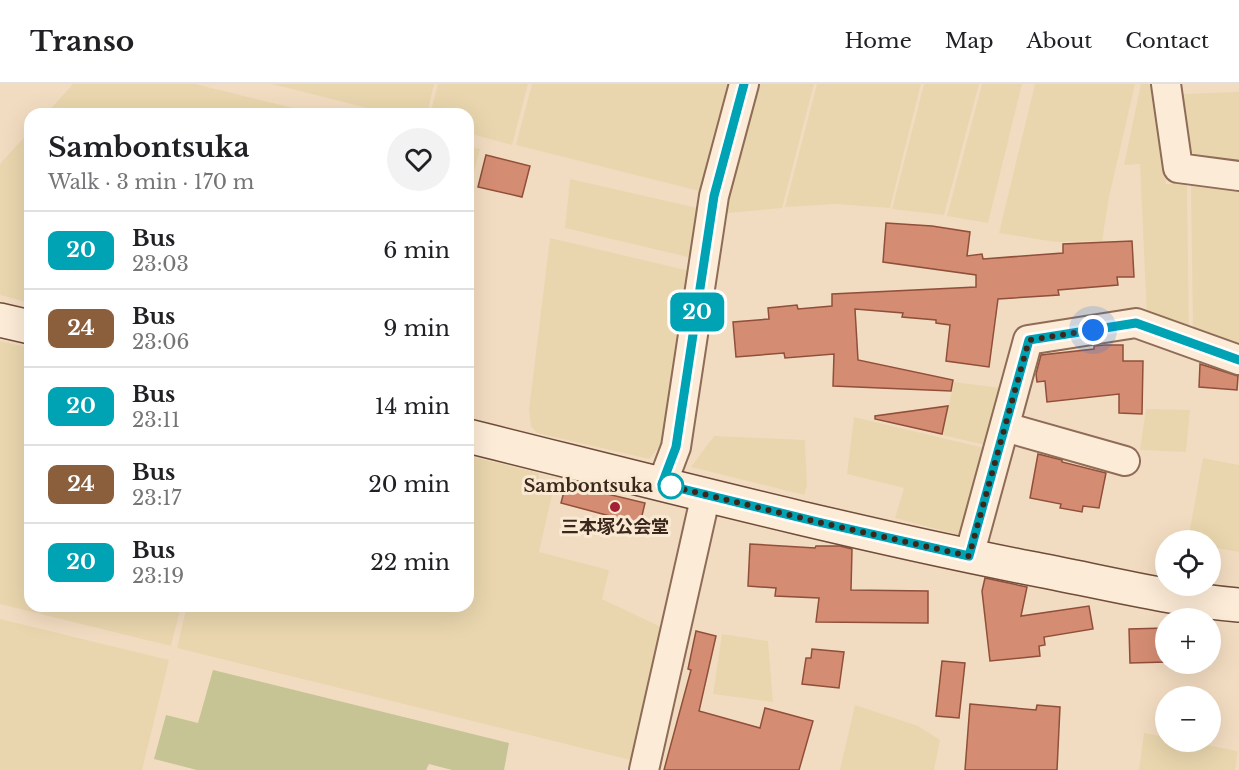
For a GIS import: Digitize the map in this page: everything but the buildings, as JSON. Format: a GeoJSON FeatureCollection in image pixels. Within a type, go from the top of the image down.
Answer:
{"type":"FeatureCollection","features":[{"type":"Feature","properties":{"kind":"street"},"geometry":{"type":"LineString","coordinates":[[662,484],[676,447],[714,196],[744,84]]}},
{"type":"Feature","properties":{"kind":"street"},"geometry":{"type":"LineString","coordinates":[[1166,84],[1178,168],[1239,176]]}},
{"type":"Feature","properties":{"kind":"street"},"geometry":{"type":"LineString","coordinates":[[0,320],[24,326]]}},
{"type":"Feature","properties":{"kind":"street"},"geometry":{"type":"LineString","coordinates":[[969,556],[1029,340],[1136,323],[1239,360]]}},
{"type":"Feature","properties":{"kind":"street"},"geometry":{"type":"LineString","coordinates":[[1005,427],[1125,461]]}},
{"type":"Feature","properties":{"kind":"street"},"geometry":{"type":"LineString","coordinates":[[474,437],[818,522],[969,556],[1199,601],[1239,605]]}},
{"type":"Feature","properties":{"kind":"street"},"geometry":{"type":"LineString","coordinates":[[645,770],[706,494]]}},
{"type":"Feature","properties":{"kind":"shaded area"},"geometry":{"type":"Polygon","coordinates":[[[73,84],[195,84],[293,108],[51,108],[73,84]]]}},
{"type":"Feature","properties":{"kind":"shaded area"},"geometry":{"type":"Polygon","coordinates":[[[272,84],[434,84],[428,108],[367,108],[272,84]]]}},
{"type":"Feature","properties":{"kind":"shaded area"},"geometry":{"type":"Polygon","coordinates":[[[438,84],[528,84],[512,145],[474,135],[474,108],[432,108],[438,84]]]}},
{"type":"Feature","properties":{"kind":"shaded area"},"geometry":{"type":"Polygon","coordinates":[[[532,84],[731,84],[703,192],[516,145],[532,84]]]}},
{"type":"Feature","properties":{"kind":"shaded area"},"geometry":{"type":"Polygon","coordinates":[[[749,84],[814,84],[782,208],[717,214],[749,84]]]}},
{"type":"Feature","properties":{"kind":"shaded area"},"geometry":{"type":"Polygon","coordinates":[[[817,84],[921,84],[890,208],[835,204],[785,207],[817,84]]]}},
{"type":"Feature","properties":{"kind":"shaded area"},"geometry":{"type":"Polygon","coordinates":[[[924,84],[979,84],[944,215],[892,209],[924,84]]]}},
{"type":"Feature","properties":{"kind":"shaded area"},"geometry":{"type":"Polygon","coordinates":[[[982,84],[1022,84],[988,223],[947,216],[982,84]]]}},
{"type":"Feature","properties":{"kind":"shaded area"},"geometry":{"type":"Polygon","coordinates":[[[1035,84],[1135,84],[1109,197],[1102,241],[1056,242],[999,233],[1035,84]]]}},
{"type":"Feature","properties":{"kind":"shaded area"},"geometry":{"type":"Polygon","coordinates":[[[1141,84],[1154,84],[1166,184],[1187,184],[1189,333],[1147,317],[1140,164],[1124,165],[1141,84]]]}},
{"type":"Feature","properties":{"kind":"shaded area"},"geometry":{"type":"Polygon","coordinates":[[[1239,92],[1239,163],[1195,159],[1186,153],[1181,94],[1239,92]]]}},
{"type":"Feature","properties":{"kind":"shaded area"},"geometry":{"type":"Polygon","coordinates":[[[24,138],[24,301],[0,295],[0,164],[24,138]]]}},
{"type":"Feature","properties":{"kind":"shaded area"},"geometry":{"type":"Polygon","coordinates":[[[474,148],[480,149],[474,172],[474,148]]]}},
{"type":"Feature","properties":{"kind":"shaded area"},"geometry":{"type":"Polygon","coordinates":[[[570,179],[702,209],[692,258],[565,228],[570,179]]]}},
{"type":"Feature","properties":{"kind":"shaded area"},"geometry":{"type":"Polygon","coordinates":[[[1191,185],[1239,187],[1239,351],[1193,334],[1191,185]]]}},
{"type":"Feature","properties":{"kind":"shaded area"},"geometry":{"type":"Polygon","coordinates":[[[550,238],[690,271],[666,439],[649,459],[537,433],[531,426],[529,410],[550,238]]]}},
{"type":"Feature","properties":{"kind":"shaded area"},"geometry":{"type":"Polygon","coordinates":[[[0,341],[24,347],[24,610],[0,604],[0,341]]]}},
{"type":"Feature","properties":{"kind":"shaded area"},"geometry":{"type":"Polygon","coordinates":[[[954,382],[1010,389],[998,448],[942,435],[954,382]]]}},
{"type":"Feature","properties":{"kind":"shaded area"},"geometry":{"type":"Polygon","coordinates":[[[1146,409],[1190,410],[1186,452],[1140,450],[1146,409]]]}},
{"type":"Feature","properties":{"kind":"shaded area"},"geometry":{"type":"Polygon","coordinates":[[[854,417],[993,450],[963,536],[895,518],[904,488],[847,474],[854,417]]]}},
{"type":"Feature","properties":{"kind":"shaded area"},"geometry":{"type":"Polygon","coordinates":[[[714,436],[805,440],[807,486],[804,495],[691,467],[714,436]]]}},
{"type":"Feature","properties":{"kind":"shaded area"},"geometry":{"type":"Polygon","coordinates":[[[474,457],[539,473],[539,483],[554,486],[539,552],[609,570],[602,599],[661,627],[630,760],[177,648],[186,612],[474,612],[474,457]]]}},
{"type":"Feature","properties":{"kind":"shaded area"},"geometry":{"type":"Polygon","coordinates":[[[1203,458],[1239,465],[1239,552],[1221,549],[1221,530],[1190,530],[1203,458]]]}},
{"type":"Feature","properties":{"kind":"shaded area"},"geometry":{"type":"Polygon","coordinates":[[[33,612],[180,612],[171,646],[33,612]]]}},
{"type":"Feature","properties":{"kind":"shaded area"},"geometry":{"type":"Polygon","coordinates":[[[0,619],[169,660],[142,770],[0,770],[0,619]]]}},
{"type":"Feature","properties":{"kind":"shaded area"},"geometry":{"type":"Polygon","coordinates":[[[722,634],[768,641],[773,702],[713,694],[722,634]]]}},
{"type":"Feature","properties":{"kind":"shaded area"},"geometry":{"type":"Polygon","coordinates":[[[213,670],[509,743],[504,770],[452,770],[429,764],[426,770],[197,770],[154,759],[166,715],[198,723],[213,670]]]}},
{"type":"Feature","properties":{"kind":"shaded area"},"geometry":{"type":"Polygon","coordinates":[[[855,705],[918,726],[940,740],[934,770],[840,770],[855,705]]]}},
{"type":"Feature","properties":{"kind":"shaded area"},"geometry":{"type":"Polygon","coordinates":[[[1144,733],[1155,735],[1155,752],[1221,752],[1221,748],[1238,751],[1235,770],[1139,770],[1144,733]]]}},
{"type":"Feature","properties":{"kind":"bus line","name":"20"},"geometry":{"type":"LineString","coordinates":[[744,84],[714,196],[676,447],[662,484],[969,556],[1029,340],[1136,323],[1239,360]]}},
{"type":"Feature","properties":{"kind":"place","name":"Sambontsuka"},"geometry":{"type":"Point","coordinates":[671,486]}},
{"type":"Feature","properties":{"kind":"place","name":"三本塚公会堂"},"geometry":{"type":"Point","coordinates":[615,507]}},
{"type":"Feature","properties":{"kind":"route"},"geometry":{"type":"LineString","coordinates":[[671,486],[662,484],[969,556],[1029,340],[1093,330]]}}]}
